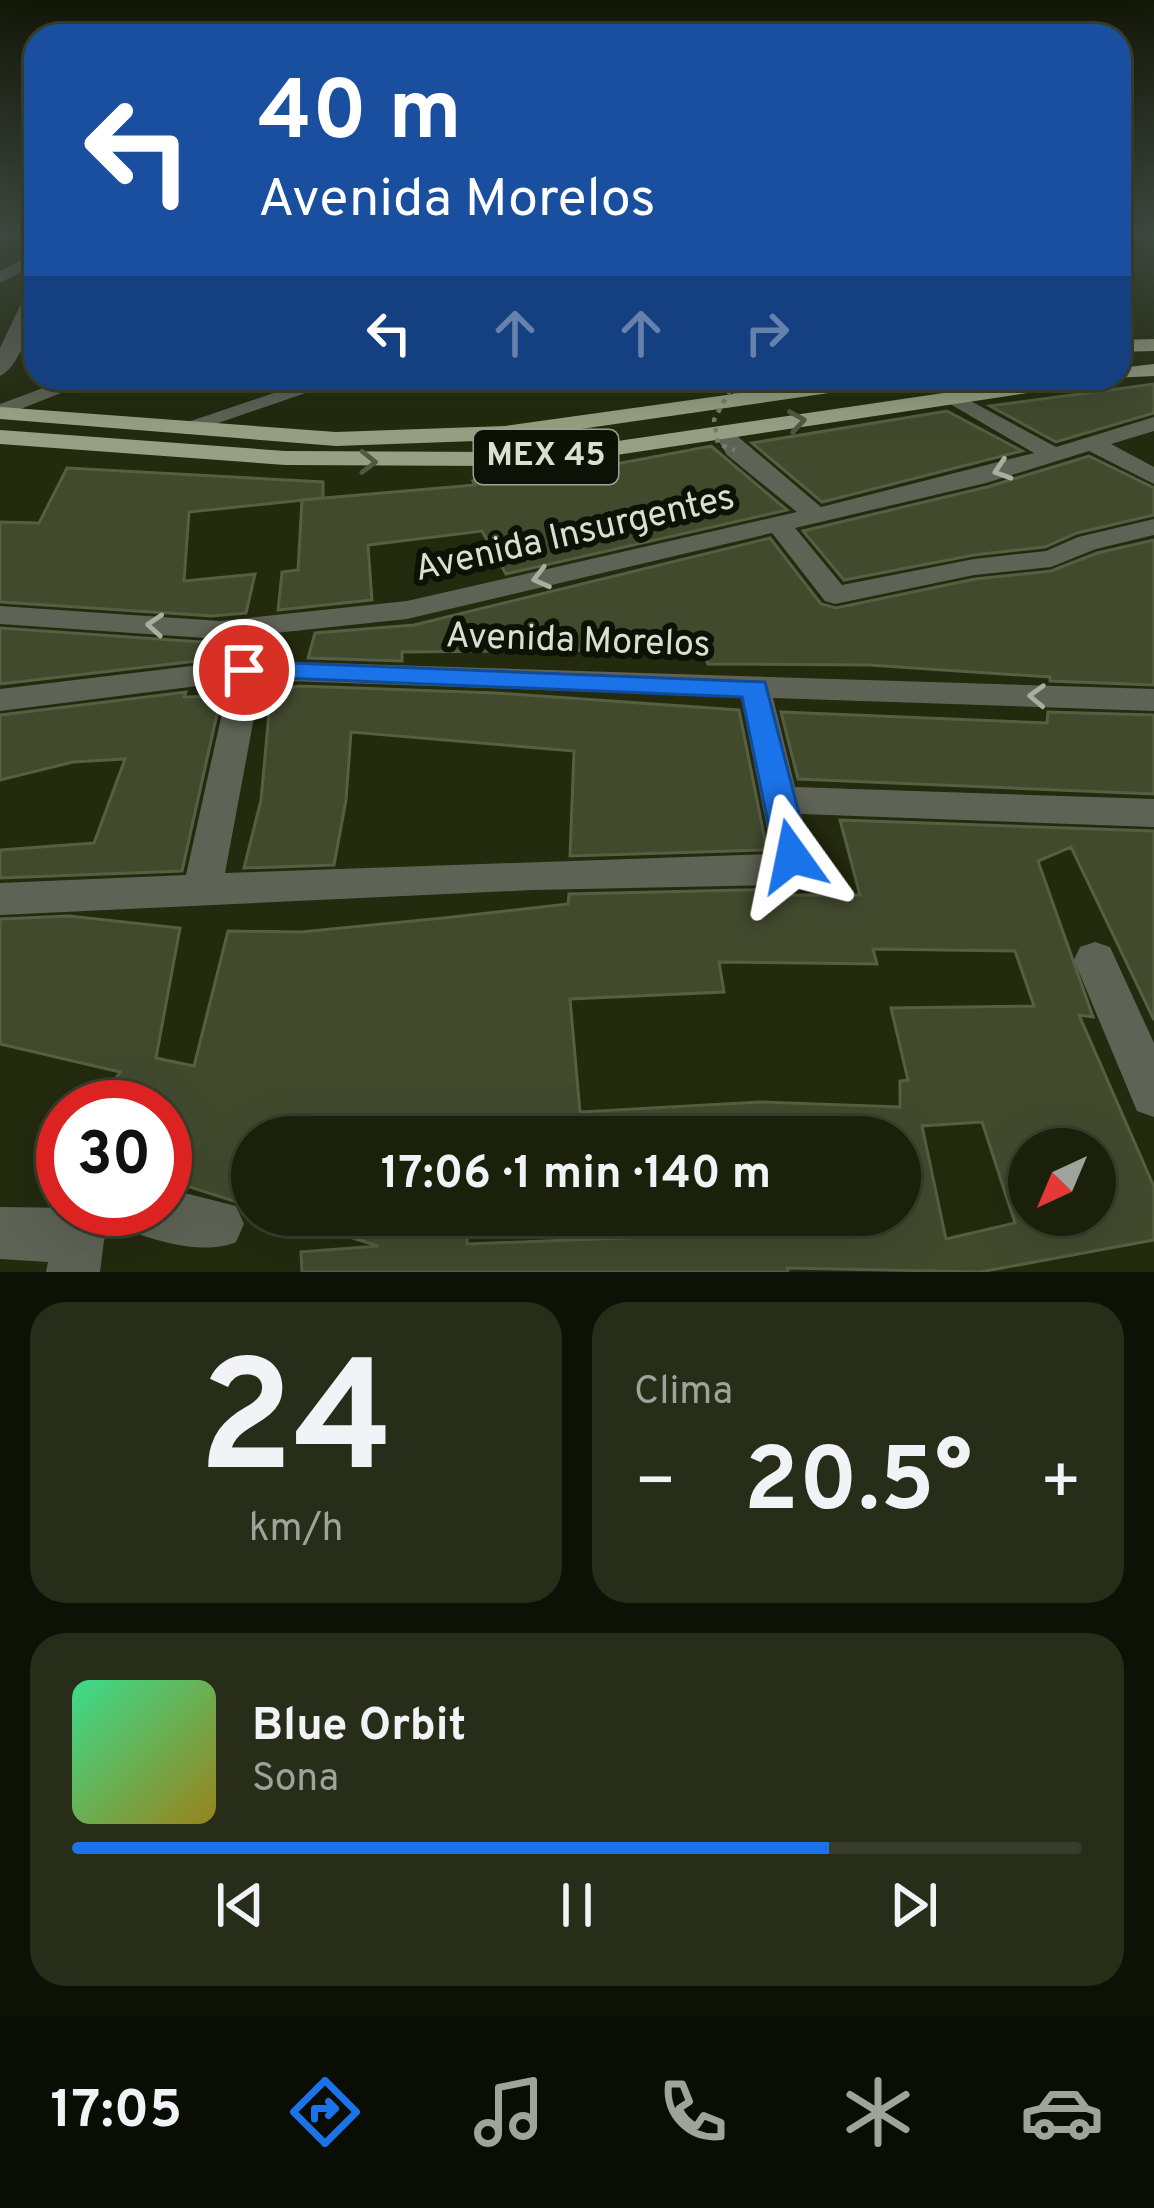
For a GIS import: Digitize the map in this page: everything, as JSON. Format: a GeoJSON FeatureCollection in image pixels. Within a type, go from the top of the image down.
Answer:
{"type":"FeatureCollection","features":[{"type":"Feature","properties":{"kind":"main road","name":"MEX 45"},"geometry":{"type":"LineString","coordinates":[[0,412],[337,440],[505,433],[731,390]]}},
{"type":"Feature","properties":{"kind":"main road","name":"MEX 45"},"geometry":{"type":"LineString","coordinates":[[0,437],[165,454],[375,463],[570,455],[729,441],[1002,390]]}},
{"type":"Feature","properties":{"kind":"main road"},"geometry":{"type":"LineString","coordinates":[[0,423],[226,443],[337,440]]}},
{"type":"Feature","properties":{"kind":"street"},"geometry":{"type":"LineString","coordinates":[[0,370],[24,316]]}},
{"type":"Feature","properties":{"kind":"street"},"geometry":{"type":"LineString","coordinates":[[0,412],[58,390]]}},
{"type":"Feature","properties":{"kind":"street"},"geometry":{"type":"LineString","coordinates":[[184,428],[302,390]]}},
{"type":"Feature","properties":{"kind":"street"},"geometry":{"type":"LineString","coordinates":[[952,397],[1052,454]]}},
{"type":"Feature","properties":{"kind":"street","name":"Avenida Insurgentes"},"geometry":{"type":"LineString","coordinates":[[0,615],[220,629],[407,610],[818,517],[1154,424]]}},
{"type":"Feature","properties":{"kind":"street"},"geometry":{"type":"LineString","coordinates":[[729,441],[818,517]]}},
{"type":"Feature","properties":{"kind":"street"},"geometry":{"type":"LineString","coordinates":[[1091,443],[1154,477]]}},
{"type":"Feature","properties":{"kind":"street"},"geometry":{"type":"LineString","coordinates":[[780,526],[835,596],[974,568],[1051,560],[1087,544],[1154,527]]}},
{"type":"Feature","properties":{"kind":"street"},"geometry":{"type":"LineString","coordinates":[[202,890],[244,670],[259,627]]}},
{"type":"Feature","properties":{"kind":"street","name":"Avenida Morelos"},"geometry":{"type":"LineString","coordinates":[[0,700],[244,670],[1154,700]]}},
{"type":"Feature","properties":{"kind":"street"},"geometry":{"type":"LineString","coordinates":[[0,899],[782,870],[792,856],[755,688]]}},
{"type":"Feature","properties":{"kind":"street"},"geometry":{"type":"LineString","coordinates":[[780,800],[1154,813]]}},
{"type":"Feature","properties":{"kind":"street"},"geometry":{"type":"LineString","coordinates":[[1095,960],[1140,1030],[1154,1095]]}},
{"type":"Feature","properties":{"kind":"street"},"geometry":{"type":"LineString","coordinates":[[192,1219],[218,1224]]}},
{"type":"Feature","properties":{"kind":"street"},"geometry":{"type":"LineString","coordinates":[[0,1233],[81,1240]]}},
{"type":"Feature","properties":{"kind":"path"},"geometry":{"type":"LineString","coordinates":[[729,441],[718,444],[713,420],[735,390]]}},
{"type":"Feature","properties":{"kind":"building"},"geometry":{"type":"Polygon","coordinates":[[[1154,384],[1154,413],[1056,442],[990,406],[1131,390],[1154,384]]]}},
{"type":"Feature","properties":{"kind":"building"},"geometry":{"type":"Polygon","coordinates":[[[947,411],[1022,451],[822,502],[752,443],[947,411]]]}},
{"type":"Feature","properties":{"kind":"building"},"geometry":{"type":"Polygon","coordinates":[[[711,446],[787,510],[506,574],[482,531],[368,545],[372,600],[278,610],[282,572],[298,570],[302,500],[475,485],[473,481],[600,467],[711,446]]]}},
{"type":"Feature","properties":{"kind":"building"},"geometry":{"type":"Polygon","coordinates":[[[1089,456],[1154,488],[1154,515],[1077,533],[1045,547],[974,555],[844,580],[803,531],[987,487],[1089,456]]]}},
{"type":"Feature","properties":{"kind":"building"},"geometry":{"type":"Polygon","coordinates":[[[67,468],[323,482],[323,498],[189,512],[184,581],[255,574],[246,613],[212,616],[0,602],[0,522],[39,523],[67,468]]]}},
{"type":"Feature","properties":{"kind":"building"},"geometry":{"type":"Polygon","coordinates":[[[770,538],[821,604],[836,608],[975,579],[1051,571],[1097,553],[1154,540],[1154,685],[869,665],[708,664],[704,653],[402,652],[402,661],[308,658],[315,633],[414,625],[770,538]]]}},
{"type":"Feature","properties":{"kind":"building"},"geometry":{"type":"Polygon","coordinates":[[[0,628],[203,642],[196,661],[0,684],[0,628]]]}},
{"type":"Feature","properties":{"kind":"building"},"geometry":{"type":"Polygon","coordinates":[[[299,686],[496,693],[739,710],[767,850],[570,856],[574,751],[351,732],[346,800],[334,865],[244,868],[261,800],[271,691],[299,686]]]}},
{"type":"Feature","properties":{"kind":"building"},"geometry":{"type":"Polygon","coordinates":[[[186,692],[184,697],[221,696],[182,871],[0,878],[0,850],[94,843],[125,759],[73,762],[0,780],[0,715],[186,692]]]}},
{"type":"Feature","properties":{"kind":"building"},"geometry":{"type":"Polygon","coordinates":[[[781,712],[1047,723],[1048,712],[1154,715],[1154,794],[798,779],[781,712]]]}},
{"type":"Feature","properties":{"kind":"building"},"geometry":{"type":"Polygon","coordinates":[[[840,820],[1154,831],[1154,1020],[1071,847],[1038,861],[1093,1017],[1079,1015],[1154,1187],[1154,1240],[980,1272],[787,1268],[788,1272],[302,1272],[301,1252],[378,1246],[346,1236],[467,1236],[467,1244],[671,1236],[921,1236],[921,1116],[231,1116],[231,1200],[192,1188],[192,1080],[115,1080],[120,1072],[0,1044],[0,919],[69,916],[180,928],[156,1058],[194,1066],[228,931],[301,932],[453,917],[568,904],[569,894],[785,889],[786,895],[860,895],[840,820]],[[873,949],[877,964],[719,962],[724,992],[570,999],[580,1112],[760,1102],[900,1107],[900,1081],[908,1080],[891,1008],[1034,1006],[1015,951],[873,949]]]}},
{"type":"Feature","properties":{"kind":"route"},"geometry":{"type":"LineString","coordinates":[[244,670],[755,688],[792,856]]}}]}
